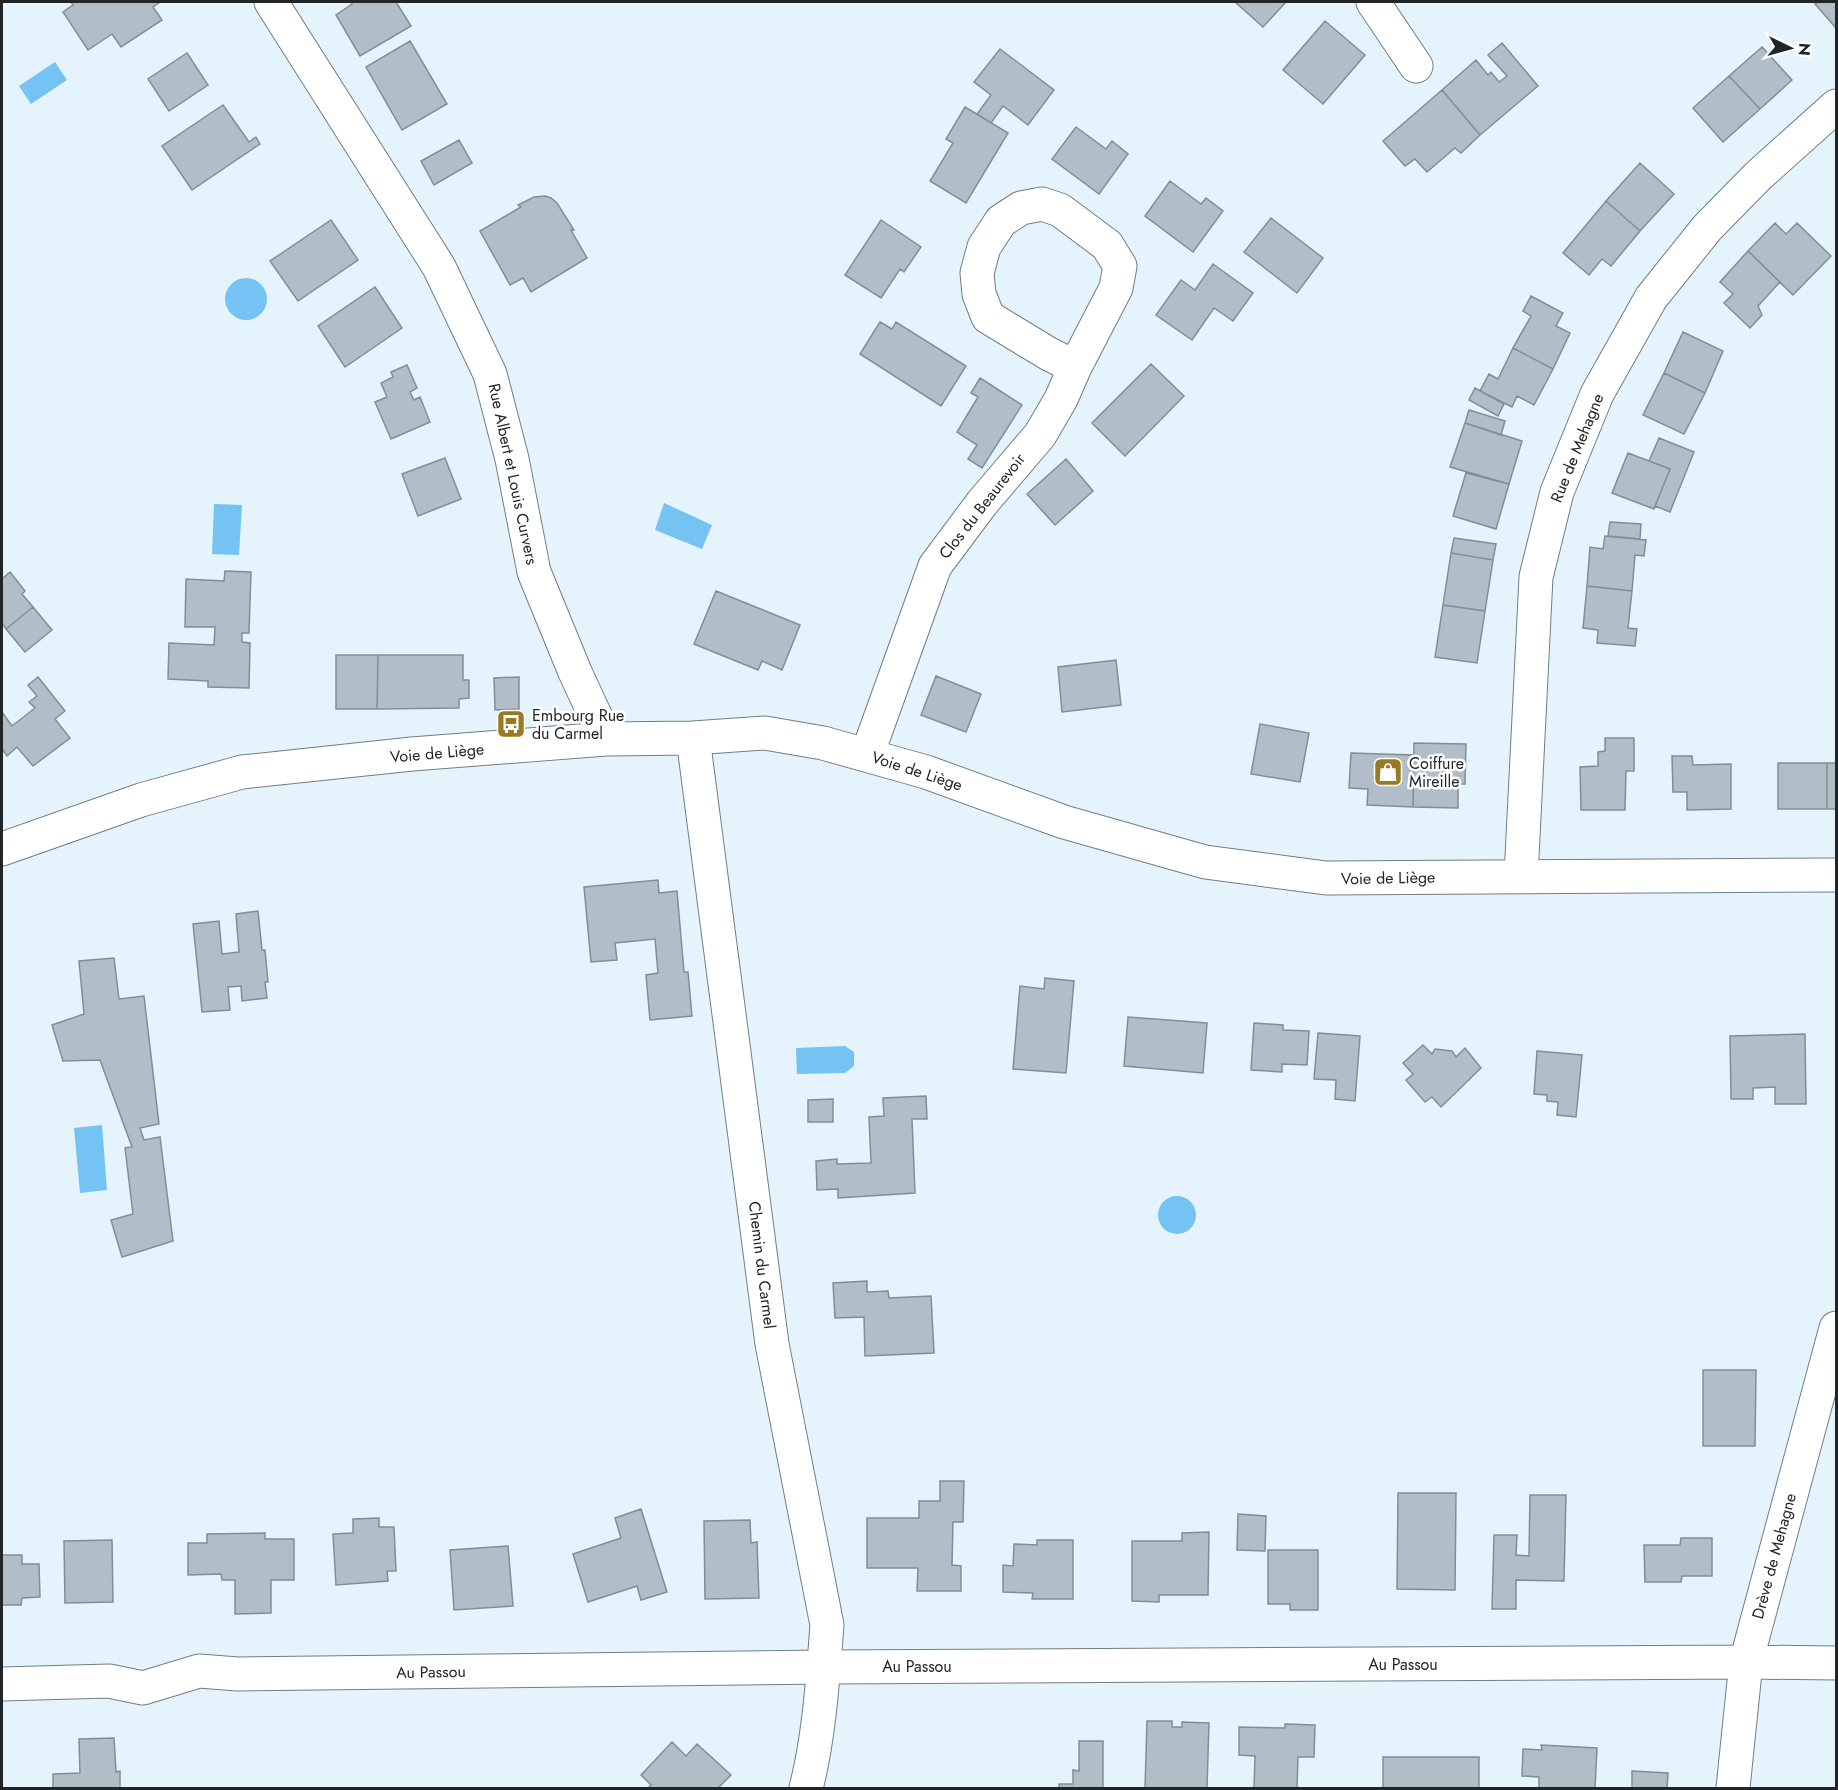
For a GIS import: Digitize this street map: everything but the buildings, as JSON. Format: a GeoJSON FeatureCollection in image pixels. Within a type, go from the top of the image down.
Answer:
{"type":"FeatureCollection","features":[{"type":"Feature","properties":{"kind":"street","name":"Rue Albert et Louis Curvers"},"geometry":{"type":"LineString","coordinates":[[271,2],[439,267],[490,374],[512,459],[534,572],[575,672],[606,739]]}},
{"type":"Feature","properties":{"kind":"street"},"geometry":{"type":"LineString","coordinates":[[1373,2],[1416,66]]}},
{"type":"Feature","properties":{"kind":"street","name":"Rue de Mehagne"},"geometry":{"type":"LineString","coordinates":[[1521,877],[1536,577],[1557,492],[1598,394],[1651,298],[1707,228],[1758,176],[1836,106]]}},
{"type":"Feature","properties":{"kind":"street","name":"Clos du Beaurevoir"},"geometry":{"type":"LineString","coordinates":[[867,755],[935,566],[982,503],[1040,435],[1062,399],[1116,288],[1120,266],[1107,245],[1060,210],[1042,204],[1021,208],[1001,221],[984,248],[977,273],[979,294],[988,317],[1049,354],[1076,367]]}},
{"type":"Feature","properties":{"kind":"street","name":"Voie de Liège"},"geometry":{"type":"LineString","coordinates":[[2,849],[141,800],[242,772],[412,754],[606,739],[693,738],[765,733],[823,744],[926,772],[1064,822],[1205,862],[1326,878],[1836,875]]}},
{"type":"Feature","properties":{"kind":"street","name":"Chemin du Carmel"},"geometry":{"type":"LineString","coordinates":[[693,738],[772,1344],[827,1626],[811,1768],[806,1788]]}},
{"type":"Feature","properties":{"kind":"street","name":"Drève de Mehagne"},"geometry":{"type":"LineString","coordinates":[[1733,1788],[1746,1662],[1836,1328]]}},
{"type":"Feature","properties":{"kind":"street","name":"Au Passou"},"geometry":{"type":"LineString","coordinates":[[2,1684],[109,1681],[143,1688],[199,1671],[238,1674],[824,1667],[1836,1663]]}},
{"type":"Feature","properties":{"kind":"water"},"geometry":{"type":"Polygon","coordinates":[[[55,62],[67,80],[31,104],[19,86],[55,62]]]}},
{"type":"Feature","properties":{"kind":"water"},"geometry":{"type":"Polygon","coordinates":[[[246,278],[261,284],[267,299],[261,314],[246,320],[231,314],[225,299],[231,284],[246,278]]]}},
{"type":"Feature","properties":{"kind":"water"},"geometry":{"type":"Polygon","coordinates":[[[664,503],[712,525],[702,549],[655,530],[664,503]]]}},
{"type":"Feature","properties":{"kind":"water"},"geometry":{"type":"Polygon","coordinates":[[[214,504],[242,505],[239,555],[212,554],[214,504]]]}},
{"type":"Feature","properties":{"kind":"water"},"geometry":{"type":"Polygon","coordinates":[[[845,1046],[854,1052],[854,1066],[845,1073],[797,1074],[796,1048],[845,1046]]]}},
{"type":"Feature","properties":{"kind":"water"},"geometry":{"type":"Polygon","coordinates":[[[102,1125],[107,1190],[80,1193],[74,1128],[102,1125]]]}},
{"type":"Feature","properties":{"kind":"water"},"geometry":{"type":"Polygon","coordinates":[[[1177,1196],[1191,1201],[1196,1215],[1191,1229],[1177,1234],[1163,1229],[1158,1215],[1163,1201],[1177,1196]]]}},
{"type":"Feature","properties":{"kind":"place","name":"Embourg Rue du Carmel"},"geometry":{"type":"Point","coordinates":[511,724]}},
{"type":"Feature","properties":{"kind":"place","name":"Coiffure Mireille"},"geometry":{"type":"Point","coordinates":[1388,772]}}]}
